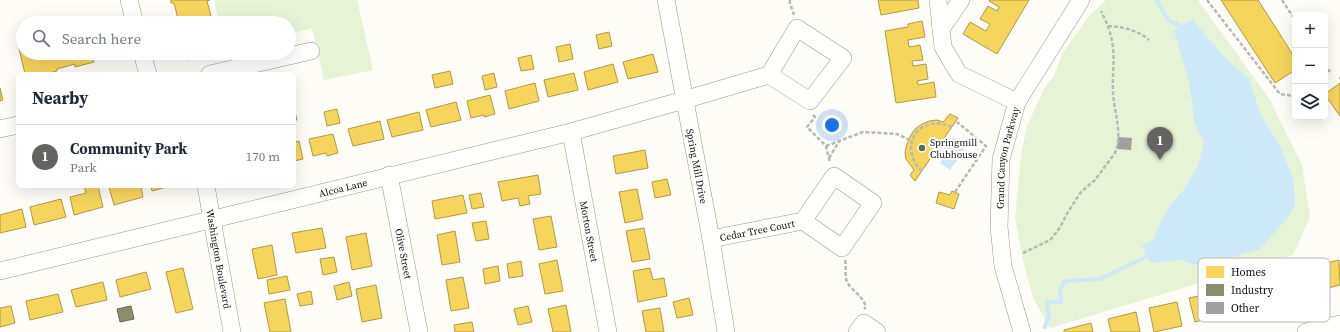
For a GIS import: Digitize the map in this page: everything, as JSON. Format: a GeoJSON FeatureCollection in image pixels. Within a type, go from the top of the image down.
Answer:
{"type":"FeatureCollection","features":[{"type":"Feature","properties":{"kind":"street"},"geometry":{"type":"LineString","coordinates":[[129,0],[133,16]]}},
{"type":"Feature","properties":{"kind":"street","name":"Spring Mill Drive"},"geometry":{"type":"LineString","coordinates":[[666,0],[711,239],[726,332]]}},
{"type":"Feature","properties":{"kind":"street"},"geometry":{"type":"LineString","coordinates":[[938,0],[943,47],[960,74],[1017,102]]}},
{"type":"Feature","properties":{"kind":"street"},"geometry":{"type":"LineString","coordinates":[[941,29],[961,0]]}},
{"type":"Feature","properties":{"kind":"street","name":"Grand Canyon Parkway"},"geometry":{"type":"LineString","coordinates":[[1022,332],[1003,266],[999,227],[1001,159],[1017,102],[1081,0]]}},
{"type":"Feature","properties":{"kind":"street"},"geometry":{"type":"LineString","coordinates":[[797,28],[843,58],[810,101],[768,75],[797,28]]}},
{"type":"Feature","properties":{"kind":"street"},"geometry":{"type":"LineString","coordinates":[[296,54],[311,50]]}},
{"type":"Feature","properties":{"kind":"street"},"geometry":{"type":"LineString","coordinates":[[144,60],[147,72]]}},
{"type":"Feature","properties":{"kind":"street"},"geometry":{"type":"LineString","coordinates":[[218,72],[269,60]]}},
{"type":"Feature","properties":{"kind":"street","name":"Alcoa Lane"},"geometry":{"type":"LineString","coordinates":[[0,271],[389,175],[571,132],[768,75]]}},
{"type":"Feature","properties":{"kind":"street"},"geometry":{"type":"LineString","coordinates":[[0,129],[16,125]]}},
{"type":"Feature","properties":{"kind":"street","name":"Morton Street"},"geometry":{"type":"LineString","coordinates":[[571,132],[608,332]]}},
{"type":"Feature","properties":{"kind":"street","name":"Olive Street"},"geometry":{"type":"LineString","coordinates":[[389,175],[419,332]]}},
{"type":"Feature","properties":{"kind":"street"},"geometry":{"type":"LineString","coordinates":[[834,176],[873,203],[842,248]]}},
{"type":"Feature","properties":{"kind":"street","name":"Cedar Tree Court"},"geometry":{"type":"LineString","coordinates":[[711,239],[803,221],[834,176]]}},
{"type":"Feature","properties":{"kind":"street","name":"Washington Boulevard"},"geometry":{"type":"LineString","coordinates":[[206,188],[232,332]]}},
{"type":"Feature","properties":{"kind":"street","name":"Cedar Tree Court"},"geometry":{"type":"LineString","coordinates":[[803,221],[842,248]]}},
{"type":"Feature","properties":{"kind":"street"},"geometry":{"type":"LineString","coordinates":[[1306,332],[1340,324]]}},
{"type":"Feature","properties":{"kind":"path"},"geometry":{"type":"LineString","coordinates":[[1207,0],[1280,94],[1292,96]]}},
{"type":"Feature","properties":{"kind":"path"},"geometry":{"type":"LineString","coordinates":[[1282,0],[1292,15]]}},
{"type":"Feature","properties":{"kind":"path"},"geometry":{"type":"LineString","coordinates":[[1023,253],[1050,240],[1059,229],[1081,192],[1095,180],[1117,148],[1118,120],[1114,104],[1113,91],[1112,38],[1101,11]]}},
{"type":"Feature","properties":{"kind":"path"},"geometry":{"type":"LineString","coordinates":[[1108,26],[1121,27],[1143,35],[1149,40]]}},
{"type":"Feature","properties":{"kind":"path"},"geometry":{"type":"LineString","coordinates":[[810,101],[811,113],[814,117],[808,127],[826,146],[834,176]]}},
{"type":"Feature","properties":{"kind":"path"},"geometry":{"type":"LineString","coordinates":[[955,192],[986,146],[957,122]]}},
{"type":"Feature","properties":{"kind":"path"},"geometry":{"type":"LineString","coordinates":[[922,171],[912,157],[910,145],[919,129],[928,124],[936,123],[952,127]]}},
{"type":"Feature","properties":{"kind":"path"},"geometry":{"type":"LineString","coordinates":[[826,146],[862,132],[897,134],[912,141]]}},
{"type":"Feature","properties":{"kind":"path"},"geometry":{"type":"LineString","coordinates":[[829,158],[840,140]]}},
{"type":"Feature","properties":{"kind":"path"},"geometry":{"type":"LineString","coordinates":[[842,248],[847,267],[845,277],[848,283],[864,301],[866,306],[862,312],[866,329]]}},
{"type":"Feature","properties":{"kind":"green space"},"geometry":{"type":"Polygon","coordinates":[[[214,0],[357,0],[373,70],[324,80],[312,28],[296,32],[296,16],[217,16],[214,0]]]}},
{"type":"Feature","properties":{"kind":"green space"},"geometry":{"type":"Polygon","coordinates":[[[1106,0],[1198,0],[1270,100],[1302,165],[1310,217],[1293,255],[1283,258],[1198,258],[1198,284],[1050,328],[1033,298],[1023,260],[1015,218],[1021,155],[1027,126],[1044,89],[1054,76],[1062,54],[1089,16],[1106,0]]]}},
{"type":"Feature","properties":{"kind":"water"},"geometry":{"type":"Polygon","coordinates":[[[1192,19],[1227,60],[1248,77],[1261,115],[1279,144],[1293,178],[1295,205],[1286,220],[1260,249],[1229,258],[1198,258],[1198,264],[1196,265],[1180,260],[1150,263],[1142,246],[1154,239],[1162,218],[1171,204],[1182,192],[1198,166],[1204,142],[1194,122],[1190,85],[1174,30],[1192,19]]]}},
{"type":"Feature","properties":{"kind":"water"},"geometry":{"type":"Polygon","coordinates":[[[953,137],[962,143],[960,146],[965,150],[950,170],[940,163],[948,152],[944,149],[953,137]]]}},
{"type":"Feature","properties":{"kind":"building: Homes"},"geometry":{"type":"Polygon","coordinates":[[[171,0],[210,0],[207,1],[211,16],[177,16],[174,3],[171,3],[171,0]]]}},
{"type":"Feature","properties":{"kind":"building: Homes"},"geometry":{"type":"Polygon","coordinates":[[[878,0],[918,0],[919,8],[881,15],[878,0]]]}},
{"type":"Feature","properties":{"kind":"building: Homes"},"geometry":{"type":"Polygon","coordinates":[[[1029,0],[997,54],[963,34],[970,22],[986,31],[990,24],[980,19],[988,6],[997,11],[999,7],[989,1],[1029,0]]]}},
{"type":"Feature","properties":{"kind":"building: Homes"},"geometry":{"type":"Polygon","coordinates":[[[1221,0],[1258,0],[1292,53],[1292,72],[1275,83],[1221,0]]]}},
{"type":"Feature","properties":{"kind":"building: Homes"},"geometry":{"type":"Polygon","coordinates":[[[922,21],[925,37],[908,40],[909,47],[920,45],[923,60],[912,61],[913,66],[926,64],[928,79],[917,81],[918,85],[934,82],[936,97],[896,103],[885,31],[908,27],[908,24],[922,21]]]}},
{"type":"Feature","properties":{"kind":"building: Homes"},"geometry":{"type":"Polygon","coordinates":[[[609,32],[612,46],[599,49],[596,35],[609,32]]]}},
{"type":"Feature","properties":{"kind":"building: Homes"},"geometry":{"type":"Polygon","coordinates":[[[570,44],[573,59],[559,62],[556,47],[570,44]]]}},
{"type":"Feature","properties":{"kind":"building: Homes"},"geometry":{"type":"Polygon","coordinates":[[[653,54],[658,72],[628,79],[623,62],[653,54]]]}},
{"type":"Feature","properties":{"kind":"building: Homes"},"geometry":{"type":"Polygon","coordinates":[[[531,55],[534,69],[521,71],[518,58],[531,55]]]}},
{"type":"Feature","properties":{"kind":"building: Homes"},"geometry":{"type":"Polygon","coordinates":[[[22,60],[93,60],[94,62],[75,67],[75,64],[57,69],[57,71],[53,72],[25,72],[22,60]]]}},
{"type":"Feature","properties":{"kind":"building: Homes"},"geometry":{"type":"Polygon","coordinates":[[[613,64],[618,82],[588,90],[584,72],[613,64]]]}},
{"type":"Feature","properties":{"kind":"building: Homes"},"geometry":{"type":"Polygon","coordinates":[[[450,71],[453,84],[435,88],[432,75],[450,71]]]}},
{"type":"Feature","properties":{"kind":"building: Homes"},"geometry":{"type":"Polygon","coordinates":[[[494,73],[497,87],[485,90],[482,76],[494,73]]]}},
{"type":"Feature","properties":{"kind":"building: Homes"},"geometry":{"type":"Polygon","coordinates":[[[574,73],[578,90],[548,97],[544,80],[574,73]]]}},
{"type":"Feature","properties":{"kind":"building: Homes"},"geometry":{"type":"Polygon","coordinates":[[[535,83],[539,101],[509,109],[505,91],[535,83]]]}},
{"type":"Feature","properties":{"kind":"building: Homes"},"geometry":{"type":"Polygon","coordinates":[[[1340,83],[1340,116],[1328,99],[1328,92],[1340,83]]]}},
{"type":"Feature","properties":{"kind":"building: Homes"},"geometry":{"type":"Polygon","coordinates":[[[0,88],[3,100],[0,101],[0,88]]]}},
{"type":"Feature","properties":{"kind":"building: Homes"},"geometry":{"type":"Polygon","coordinates":[[[490,95],[495,114],[471,118],[467,101],[490,95]]]}},
{"type":"Feature","properties":{"kind":"building: Homes"},"geometry":{"type":"Polygon","coordinates":[[[456,102],[461,120],[431,127],[426,110],[456,102]]]}},
{"type":"Feature","properties":{"kind":"building: Homes"},"geometry":{"type":"Polygon","coordinates":[[[337,109],[340,123],[327,126],[324,112],[337,109]]]}},
{"type":"Feature","properties":{"kind":"building: Homes"},"geometry":{"type":"Polygon","coordinates":[[[419,112],[423,130],[392,137],[387,120],[419,112]]]}},
{"type":"Feature","properties":{"kind":"building: Homes","name":"Springmill Clubhouse"},"geometry":{"type":"Polygon","coordinates":[[[950,114],[958,118],[915,181],[910,175],[914,170],[906,159],[905,152],[911,135],[915,129],[922,124],[937,120],[943,122],[950,114]]]}},
{"type":"Feature","properties":{"kind":"building: Homes"},"geometry":{"type":"Polygon","coordinates":[[[380,121],[384,139],[353,146],[348,129],[380,121]]]}},
{"type":"Feature","properties":{"kind":"building: Homes"},"geometry":{"type":"Polygon","coordinates":[[[333,134],[338,153],[327,156],[326,153],[313,156],[309,139],[333,134]]]}},
{"type":"Feature","properties":{"kind":"building: Homes"},"geometry":{"type":"Polygon","coordinates":[[[299,141],[303,159],[296,161],[296,142],[299,141]]]}},
{"type":"Feature","properties":{"kind":"building: Homes"},"geometry":{"type":"Polygon","coordinates":[[[645,150],[648,168],[616,174],[613,156],[645,150]]]}},
{"type":"Feature","properties":{"kind":"building: Homes"},"geometry":{"type":"Polygon","coordinates":[[[538,175],[541,194],[528,196],[530,204],[520,206],[518,198],[502,201],[498,182],[538,175]]]}},
{"type":"Feature","properties":{"kind":"building: Homes"},"geometry":{"type":"Polygon","coordinates":[[[667,179],[671,195],[655,198],[652,182],[667,179]]]}},
{"type":"Feature","properties":{"kind":"building: Homes"},"geometry":{"type":"Polygon","coordinates":[[[85,188],[98,188],[103,207],[74,215],[70,197],[86,193],[85,188]]]}},
{"type":"Feature","properties":{"kind":"building: Homes"},"geometry":{"type":"Polygon","coordinates":[[[109,188],[141,188],[143,197],[114,205],[109,188]]]}},
{"type":"Feature","properties":{"kind":"building: Homes"},"geometry":{"type":"Polygon","coordinates":[[[151,188],[163,188],[152,191],[151,188]]]}},
{"type":"Feature","properties":{"kind":"building: Homes"},"geometry":{"type":"Polygon","coordinates":[[[637,189],[643,219],[625,223],[619,192],[637,189]]]}},
{"type":"Feature","properties":{"kind":"building: Homes"},"geometry":{"type":"Polygon","coordinates":[[[952,191],[959,194],[954,209],[936,203],[939,192],[950,195],[952,191]]]}},
{"type":"Feature","properties":{"kind":"building: Homes"},"geometry":{"type":"Polygon","coordinates":[[[481,193],[484,207],[472,209],[469,195],[481,193]]]}},
{"type":"Feature","properties":{"kind":"building: Homes"},"geometry":{"type":"Polygon","coordinates":[[[463,195],[467,213],[435,219],[432,201],[463,195]]]}},
{"type":"Feature","properties":{"kind":"building: Homes"},"geometry":{"type":"Polygon","coordinates":[[[61,199],[66,217],[34,225],[30,207],[61,199]]]}},
{"type":"Feature","properties":{"kind":"building: Homes"},"geometry":{"type":"Polygon","coordinates":[[[22,209],[26,227],[0,233],[0,215],[22,209]]]}},
{"type":"Feature","properties":{"kind":"building: Homes"},"geometry":{"type":"Polygon","coordinates":[[[551,216],[557,247],[539,250],[533,219],[551,216]]]}},
{"type":"Feature","properties":{"kind":"building: Homes"},"geometry":{"type":"Polygon","coordinates":[[[486,221],[489,239],[476,241],[472,223],[486,221]]]}},
{"type":"Feature","properties":{"kind":"building: Homes"},"geometry":{"type":"Polygon","coordinates":[[[322,228],[326,248],[296,253],[292,233],[322,228]]]}},
{"type":"Feature","properties":{"kind":"building: Homes"},"geometry":{"type":"Polygon","coordinates":[[[644,228],[650,259],[632,262],[626,231],[644,228]]]}},
{"type":"Feature","properties":{"kind":"building: Homes"},"geometry":{"type":"Polygon","coordinates":[[[455,231],[460,262],[442,265],[437,235],[455,231]]]}},
{"type":"Feature","properties":{"kind":"building: Homes"},"geometry":{"type":"Polygon","coordinates":[[[366,233],[372,266],[352,270],[346,237],[366,233]]]}},
{"type":"Feature","properties":{"kind":"building: Homes"},"geometry":{"type":"Polygon","coordinates":[[[272,245],[277,275],[258,279],[252,249],[272,245]]]}},
{"type":"Feature","properties":{"kind":"building: Homes"},"geometry":{"type":"Polygon","coordinates":[[[334,257],[337,272],[323,275],[320,259],[334,257]]]}},
{"type":"Feature","properties":{"kind":"building: Homes"},"geometry":{"type":"Polygon","coordinates":[[[557,260],[563,291],[545,294],[539,264],[557,260]]]}},
{"type":"Feature","properties":{"kind":"building: Homes"},"geometry":{"type":"Polygon","coordinates":[[[1339,260],[1340,285],[1330,288],[1330,262],[1339,260]]]}},
{"type":"Feature","properties":{"kind":"building: Homes"},"geometry":{"type":"Polygon","coordinates":[[[521,261],[523,276],[509,278],[507,264],[521,261]]]}},
{"type":"Feature","properties":{"kind":"building: Homes"},"geometry":{"type":"Polygon","coordinates":[[[498,266],[500,281],[485,284],[483,269],[498,266]]]}},
{"type":"Feature","properties":{"kind":"building: Homes"},"geometry":{"type":"Polygon","coordinates":[[[183,268],[193,309],[176,313],[166,272],[183,268]]]}},
{"type":"Feature","properties":{"kind":"building: Homes"},"geometry":{"type":"Polygon","coordinates":[[[650,268],[653,280],[664,278],[667,296],[638,302],[633,271],[650,268]]]}},
{"type":"Feature","properties":{"kind":"building: Homes"},"geometry":{"type":"Polygon","coordinates":[[[146,272],[151,289],[120,297],[116,280],[146,272]]]}},
{"type":"Feature","properties":{"kind":"building: Homes"},"geometry":{"type":"Polygon","coordinates":[[[287,276],[290,290],[269,294],[267,280],[287,276]]]}},
{"type":"Feature","properties":{"kind":"building: Homes"},"geometry":{"type":"Polygon","coordinates":[[[463,277],[469,308],[451,311],[446,280],[463,277]]]}},
{"type":"Feature","properties":{"kind":"building: Homes"},"geometry":{"type":"Polygon","coordinates":[[[103,282],[107,300],[76,307],[71,290],[103,282]]]}},
{"type":"Feature","properties":{"kind":"building: Homes"},"geometry":{"type":"Polygon","coordinates":[[[349,282],[352,296],[337,300],[334,286],[349,282]]]}},
{"type":"Feature","properties":{"kind":"building: Homes"},"geometry":{"type":"Polygon","coordinates":[[[376,285],[382,318],[362,322],[356,289],[376,285]]]}},
{"type":"Feature","properties":{"kind":"building: Homes"},"geometry":{"type":"Polygon","coordinates":[[[311,291],[313,304],[300,306],[297,294],[311,291]]]}},
{"type":"Feature","properties":{"kind":"building: Homes"},"geometry":{"type":"Polygon","coordinates":[[[58,294],[63,312],[30,320],[26,301],[58,294]]]}},
{"type":"Feature","properties":{"kind":"building: Homes"},"geometry":{"type":"Polygon","coordinates":[[[1198,296],[1198,321],[1195,322],[1189,298],[1198,296]]]}},
{"type":"Feature","properties":{"kind":"building: Homes"},"geometry":{"type":"Polygon","coordinates":[[[689,298],[693,315],[677,318],[673,302],[689,298]]]}},
{"type":"Feature","properties":{"kind":"building: Homes"},"geometry":{"type":"Polygon","coordinates":[[[285,299],[291,332],[270,332],[264,303],[285,299]]]}},
{"type":"Feature","properties":{"kind":"building: Homes"},"geometry":{"type":"Polygon","coordinates":[[[1177,302],[1182,326],[1154,332],[1149,308],[1177,302]]]}},
{"type":"Feature","properties":{"kind":"building: Homes"},"geometry":{"type":"Polygon","coordinates":[[[566,305],[571,332],[553,332],[548,309],[566,305]]]}},
{"type":"Feature","properties":{"kind":"building: Homes"},"geometry":{"type":"Polygon","coordinates":[[[11,306],[15,323],[0,327],[0,308],[11,306]]]}},
{"type":"Feature","properties":{"kind":"building: Homes"},"geometry":{"type":"Polygon","coordinates":[[[528,306],[532,322],[518,325],[514,309],[528,306]]]}},
{"type":"Feature","properties":{"kind":"building: Homes"},"geometry":{"type":"Polygon","coordinates":[[[660,308],[664,332],[646,332],[642,311],[660,308]]]}},
{"type":"Feature","properties":{"kind":"building: Homes"},"geometry":{"type":"Polygon","coordinates":[[[1136,312],[1140,332],[1111,332],[1108,319],[1136,312]]]}},
{"type":"Feature","properties":{"kind":"building: Homes"},"geometry":{"type":"Polygon","coordinates":[[[472,322],[474,332],[455,332],[454,325],[472,322]]]}},
{"type":"Feature","properties":{"kind":"building: Homes"},"geometry":{"type":"Polygon","coordinates":[[[1091,323],[1093,332],[1064,332],[1064,330],[1091,323]]]}},
{"type":"Feature","properties":{"kind":"building: Industry"},"geometry":{"type":"Polygon","coordinates":[[[131,306],[134,319],[120,322],[117,309],[131,306]]]}},
{"type":"Feature","properties":{"kind":"building: Other"},"geometry":{"type":"Polygon","coordinates":[[[1118,137],[1132,138],[1131,150],[1117,149],[1118,137]]]}},
{"type":"Feature","properties":{"kind":"waterway"},"geometry":{"type":"LineString","coordinates":[[1157,0],[1168,20],[1179,25],[1182,31]]}},
{"type":"Feature","properties":{"kind":"waterway"},"geometry":{"type":"LineString","coordinates":[[1045,327],[1049,314],[1047,302],[1061,302],[1060,290],[1065,281],[1100,279],[1150,255]]}},
{"type":"Feature","properties":{"kind":"place","name":"Springmill Clubhouse"},"geometry":{"type":"Point","coordinates":[922,148]}},
{"type":"Feature","properties":{"kind":"place","name":"Community Park"},"geometry":{"type":"Point","coordinates":[1160,160]}}]}
